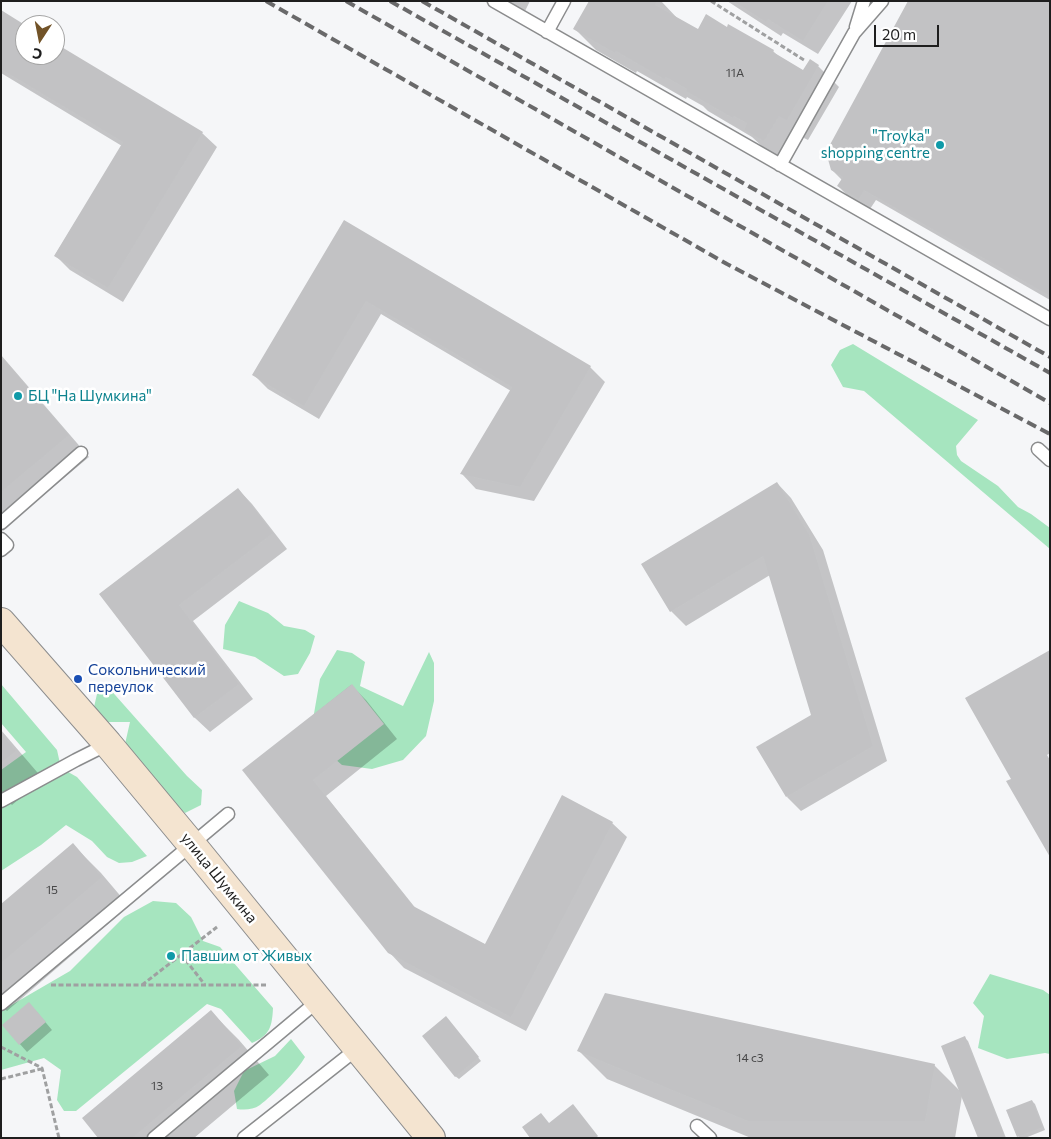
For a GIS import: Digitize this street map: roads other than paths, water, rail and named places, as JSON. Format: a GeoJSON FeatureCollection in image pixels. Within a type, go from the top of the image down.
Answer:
{"type":"FeatureCollection","features":[{"type":"Feature","properties":{"kind":"street","name":"улица Шумкина"},"geometry":{"type":"LineString","coordinates":[[1,622],[108,744],[431,1138]]}},
{"type":"Feature","properties":{"kind":"lane"},"geometry":{"type":"LineString","coordinates":[[494,1],[1050,319]]}},
{"type":"Feature","properties":{"kind":"lane"},"geometry":{"type":"LineString","coordinates":[[547,32],[564,1]]}},
{"type":"Feature","properties":{"kind":"lane"},"geometry":{"type":"LineString","coordinates":[[854,33],[864,1]]}},
{"type":"Feature","properties":{"kind":"lane"},"geometry":{"type":"LineString","coordinates":[[780,165],[854,33],[882,1]]}},
{"type":"Feature","properties":{"kind":"lane"},"geometry":{"type":"LineString","coordinates":[[1038,449],[1050,460]]}},
{"type":"Feature","properties":{"kind":"lane"},"geometry":{"type":"LineString","coordinates":[[1,524],[80,452]]}},
{"type":"Feature","properties":{"kind":"lane"},"geometry":{"type":"LineString","coordinates":[[1,538],[7,545],[1,550]]}},
{"type":"Feature","properties":{"kind":"lane"},"geometry":{"type":"LineString","coordinates":[[1,801],[108,744]]}},
{"type":"Feature","properties":{"kind":"lane"},"geometry":{"type":"LineString","coordinates":[[1,1004],[228,814]]}},
{"type":"Feature","properties":{"kind":"lane"},"geometry":{"type":"LineString","coordinates":[[154,1138],[319,1000]]}},
{"type":"Feature","properties":{"kind":"lane"},"geometry":{"type":"LineString","coordinates":[[244,1138],[358,1048]]}},
{"type":"Feature","properties":{"kind":"lane"},"geometry":{"type":"LineString","coordinates":[[697,1126],[710,1138]]}},
{"type":"Feature","properties":{"kind":"railway"},"geometry":{"type":"LineString","coordinates":[[266,1],[727,264],[1050,434]]}},
{"type":"Feature","properties":{"kind":"railway"},"geometry":{"type":"LineString","coordinates":[[346,1],[1050,403]]}},
{"type":"Feature","properties":{"kind":"railway"},"geometry":{"type":"LineString","coordinates":[[390,1],[1050,373]]}},
{"type":"Feature","properties":{"kind":"railway"},"geometry":{"type":"LineString","coordinates":[[422,1],[1050,357]]}},
{"type":"Feature","properties":{"kind":"place","name":"\"Troyka\" shopping centre"},"geometry":{"type":"Point","coordinates":[940,145]}},
{"type":"Feature","properties":{"kind":"place","name":"БЦ \"На Шумкина\""},"geometry":{"type":"Point","coordinates":[18,396]}},
{"type":"Feature","properties":{"kind":"place","name":"Сокольнический переулок"},"geometry":{"type":"Point","coordinates":[78,679]}},
{"type":"Feature","properties":{"kind":"place","name":"Павшим от Живых"},"geometry":{"type":"Point","coordinates":[171,956]}}]}
